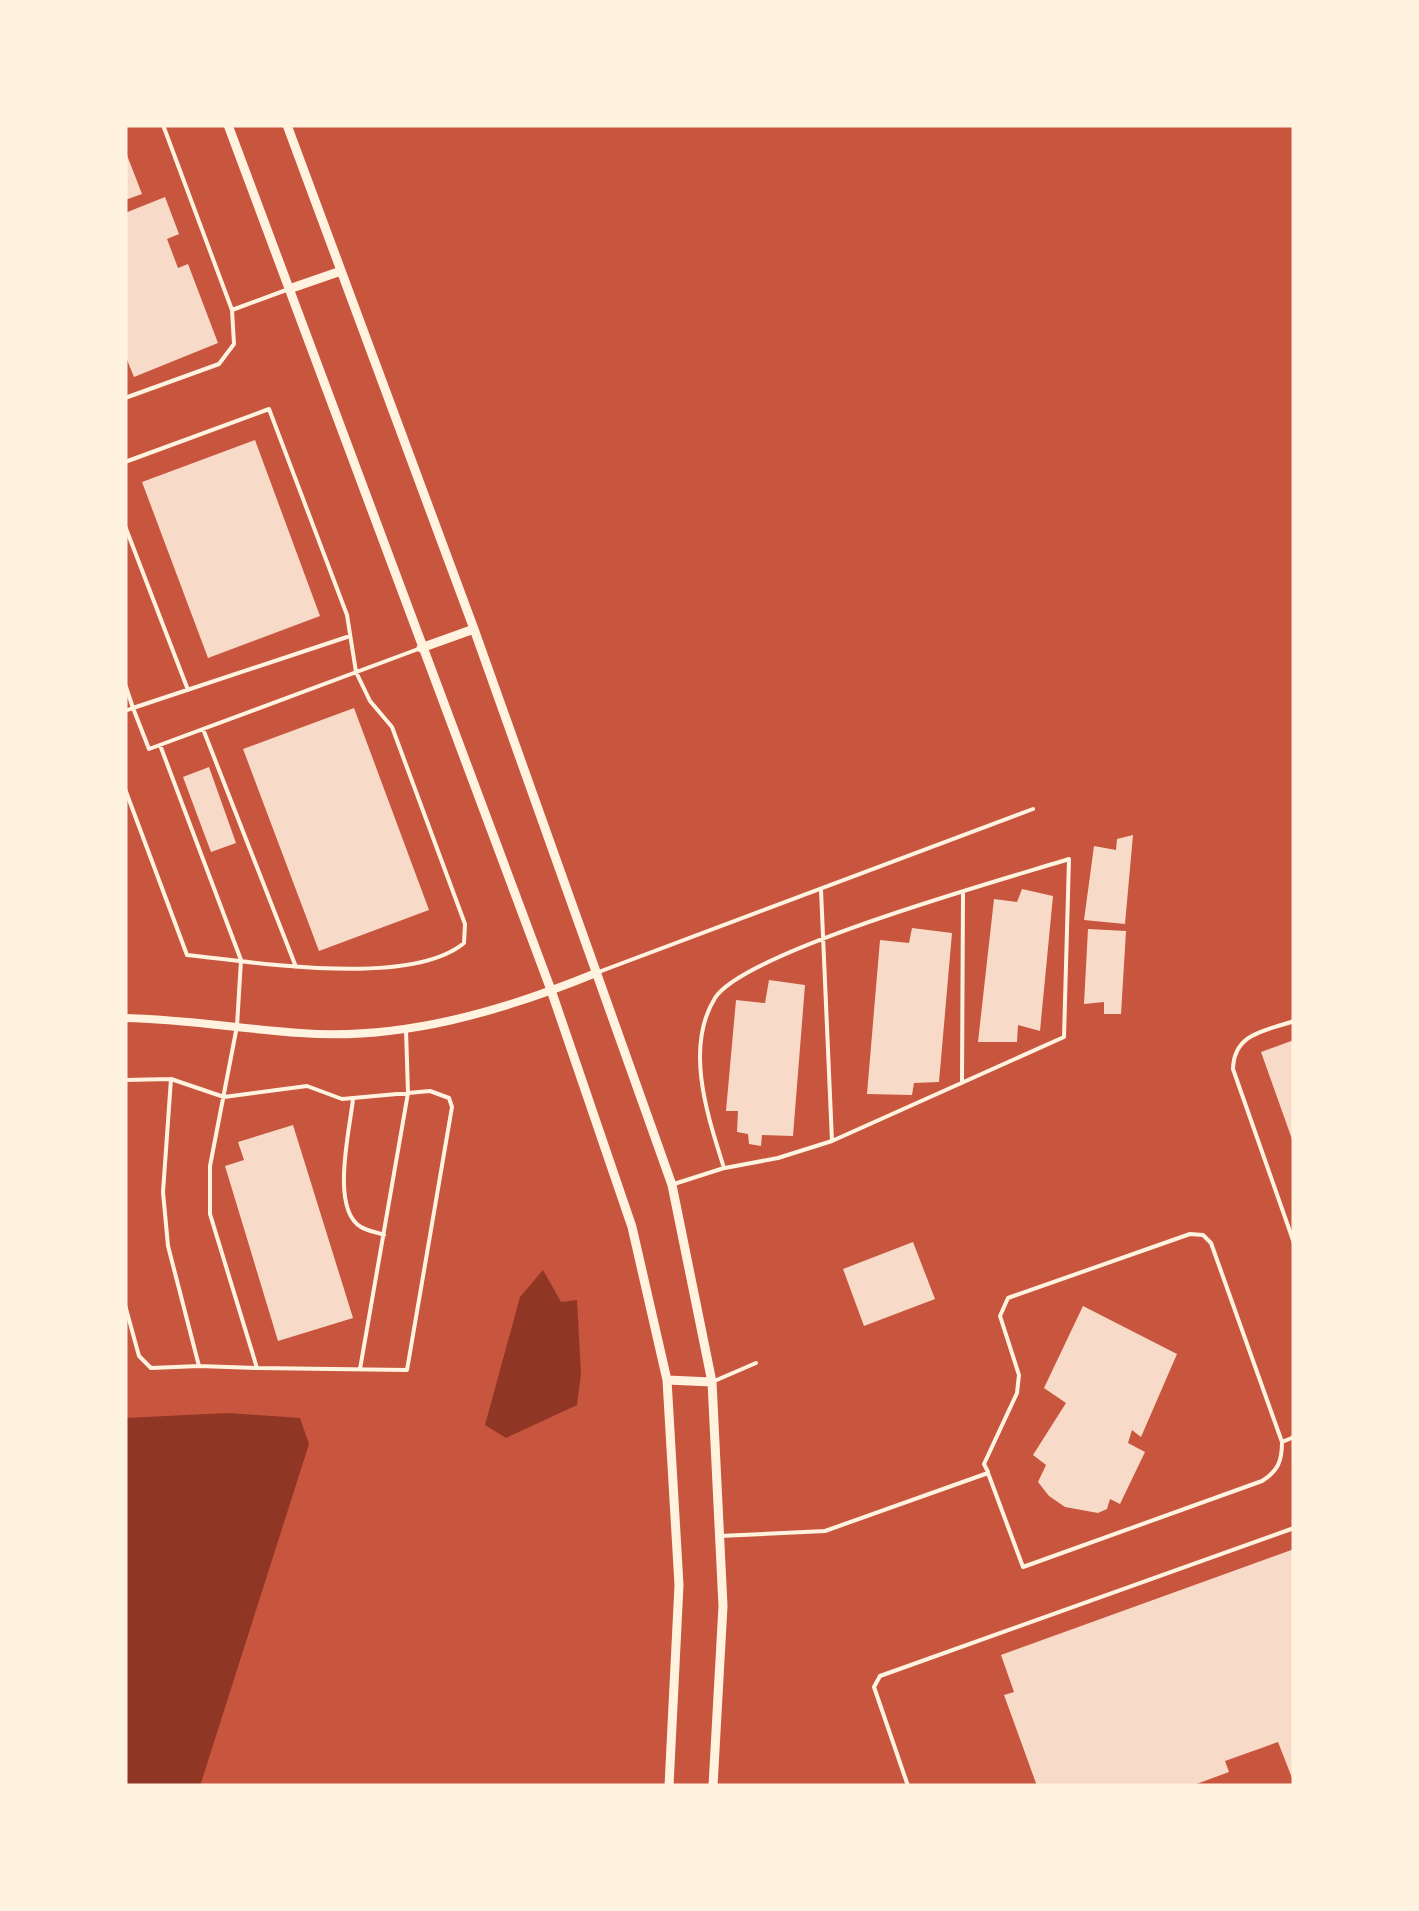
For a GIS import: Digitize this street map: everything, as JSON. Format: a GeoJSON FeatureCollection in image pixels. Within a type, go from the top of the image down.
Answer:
{"type":"FeatureCollection","features":[{"type":"Feature","properties":{"kind":"street"},"geometry":{"type":"LineString","coordinates":[[228,125],[551,990],[632,1227],[667,1380],[679,1585],[669,1786]]}},
{"type":"Feature","properties":{"kind":"street"},"geometry":{"type":"LineString","coordinates":[[287,125],[474,629],[672,1185],[712,1382],[723,1606],[713,1786]]}},
{"type":"Feature","properties":{"kind":"street"},"geometry":{"type":"LineString","coordinates":[[289,289],[341,271]]}},
{"type":"Feature","properties":{"kind":"street"},"geometry":{"type":"LineString","coordinates":[[421,648],[474,629]]}},
{"type":"Feature","properties":{"kind":"street"},"geometry":{"type":"LineString","coordinates":[[125,1018],[303,1034],[406,1030],[489,1011],[596,973]]}},
{"type":"Feature","properties":{"kind":"street"},"geometry":{"type":"LineString","coordinates":[[667,1380],[712,1382]]}},
{"type":"Feature","properties":{"kind":"lane"},"geometry":{"type":"LineString","coordinates":[[125,398],[219,364],[234,344],[232,310],[163,125]]}},
{"type":"Feature","properties":{"kind":"lane"},"geometry":{"type":"LineString","coordinates":[[232,310],[289,289]]}},
{"type":"Feature","properties":{"kind":"lane"},"geometry":{"type":"LineString","coordinates":[[125,462],[269,409],[347,614],[356,672],[370,701],[392,726],[466,936],[459,947],[444,954],[388,966],[296,968],[188,955],[125,788]]}},
{"type":"Feature","properties":{"kind":"lane"},"geometry":{"type":"LineString","coordinates":[[125,526],[188,690]]}},
{"type":"Feature","properties":{"kind":"lane"},"geometry":{"type":"LineString","coordinates":[[125,711],[348,637]]}},
{"type":"Feature","properties":{"kind":"lane"},"geometry":{"type":"LineString","coordinates":[[125,684],[149,750],[421,648]]}},
{"type":"Feature","properties":{"kind":"lane"},"geometry":{"type":"LineString","coordinates":[[203,729],[296,968]]}},
{"type":"Feature","properties":{"kind":"lane"},"geometry":{"type":"LineString","coordinates":[[160,745],[241,960],[237,1026],[210,1166],[210,1214],[257,1368]]}},
{"type":"Feature","properties":{"kind":"lane"},"geometry":{"type":"LineString","coordinates":[[596,973],[1033,809]]}},
{"type":"Feature","properties":{"kind":"lane"},"geometry":{"type":"LineString","coordinates":[[672,1185],[832,1142],[1064,1037],[1068,859],[824,938],[777,957],[717,995],[700,1034],[706,1110],[724,1168]]}},
{"type":"Feature","properties":{"kind":"lane"},"geometry":{"type":"LineString","coordinates":[[822,890],[832,1142]]}},
{"type":"Feature","properties":{"kind":"lane"},"geometry":{"type":"LineString","coordinates":[[962,1083],[963,893]]}},
{"type":"Feature","properties":{"kind":"lane"},"geometry":{"type":"LineString","coordinates":[[1294,1021],[1245,1038],[1234,1052],[1233,1070],[1294,1243]]}},
{"type":"Feature","properties":{"kind":"lane"},"geometry":{"type":"LineString","coordinates":[[360,1369],[408,1093],[406,1030]]}},
{"type":"Feature","properties":{"kind":"lane"},"geometry":{"type":"LineString","coordinates":[[170,1079],[163,1192],[168,1246],[199,1366]]}},
{"type":"Feature","properties":{"kind":"lane"},"geometry":{"type":"LineString","coordinates":[[125,1080],[170,1079],[224,1097],[307,1086],[353,1099],[439,1092],[449,1098],[452,1118],[407,1370],[151,1368],[139,1356],[125,1305]]}},
{"type":"Feature","properties":{"kind":"lane"},"geometry":{"type":"LineString","coordinates":[[353,1099],[343,1186],[346,1207],[360,1227],[384,1234]]}},
{"type":"Feature","properties":{"kind":"lane"},"geometry":{"type":"LineString","coordinates":[[1190,1234],[1203,1235],[1211,1243],[1282,1442],[1282,1458],[1274,1473],[1262,1481],[1022,1567],[984,1464],[1018,1392],[1019,1375],[1000,1316],[1008,1298],[1190,1234]]}},
{"type":"Feature","properties":{"kind":"lane"},"geometry":{"type":"LineString","coordinates":[[712,1382],[756,1364]]}},
{"type":"Feature","properties":{"kind":"lane"},"geometry":{"type":"LineString","coordinates":[[1282,1442],[1294,1437]]}},
{"type":"Feature","properties":{"kind":"lane"},"geometry":{"type":"LineString","coordinates":[[719,1536],[825,1531],[988,1473]]}},
{"type":"Feature","properties":{"kind":"lane"},"geometry":{"type":"LineString","coordinates":[[908,1786],[874,1687],[880,1676],[1294,1528]]}},
{"type":"Feature","properties":{"kind":"shaded area"},"geometry":{"type":"Polygon","coordinates":[[[543,1270],[561,1302],[577,1300],[581,1374],[577,1405],[506,1438],[485,1425],[520,1297],[543,1270]]]}},
{"type":"Feature","properties":{"kind":"shaded area"},"geometry":{"type":"Polygon","coordinates":[[[229,1413],[300,1418],[309,1444],[200,1786],[125,1786],[125,1418],[229,1413]]]}},
{"type":"Feature","properties":{"kind":"building"},"geometry":{"type":"Polygon","coordinates":[[[125,150],[142,194],[125,200],[125,150]]]}},
{"type":"Feature","properties":{"kind":"building"},"geometry":{"type":"Polygon","coordinates":[[[165,197],[179,234],[167,239],[178,268],[188,264],[218,343],[134,377],[125,355],[125,213],[165,197]]]}},
{"type":"Feature","properties":{"kind":"building"},"geometry":{"type":"Polygon","coordinates":[[[255,440],[320,616],[208,658],[142,482],[255,440]]]}},
{"type":"Feature","properties":{"kind":"building"},"geometry":{"type":"Polygon","coordinates":[[[354,708],[429,910],[319,951],[243,749],[354,708]]]}},
{"type":"Feature","properties":{"kind":"building"},"geometry":{"type":"Polygon","coordinates":[[[209,767],[236,843],[211,852],[183,777],[209,767]]]}},
{"type":"Feature","properties":{"kind":"building"},"geometry":{"type":"Polygon","coordinates":[[[1133,835],[1125,924],[1084,920],[1094,846],[1116,850],[1117,839],[1133,835]]]}},
{"type":"Feature","properties":{"kind":"building"},"geometry":{"type":"Polygon","coordinates":[[[1022,889],[1053,896],[1040,1031],[1018,1025],[1017,1042],[978,1042],[994,899],[1017,902],[1022,889]]]}},
{"type":"Feature","properties":{"kind":"building"},"geometry":{"type":"Polygon","coordinates":[[[912,928],[952,933],[939,1082],[914,1083],[912,1095],[867,1094],[880,940],[909,943],[912,928]]]}},
{"type":"Feature","properties":{"kind":"building"},"geometry":{"type":"Polygon","coordinates":[[[1088,929],[1126,931],[1121,1014],[1104,1014],[1104,1002],[1084,1004],[1088,929]]]}},
{"type":"Feature","properties":{"kind":"building"},"geometry":{"type":"Polygon","coordinates":[[[769,980],[805,985],[793,1136],[762,1135],[761,1146],[749,1144],[748,1134],[737,1132],[738,1111],[726,1111],[736,1000],[765,1003],[769,980]]]}},
{"type":"Feature","properties":{"kind":"building"},"geometry":{"type":"Polygon","coordinates":[[[1294,1040],[1294,1142],[1293,1142],[1261,1052],[1294,1040]]]}},
{"type":"Feature","properties":{"kind":"building"},"geometry":{"type":"Polygon","coordinates":[[[293,1125],[353,1318],[278,1341],[225,1166],[244,1160],[238,1142],[293,1125]]]}},
{"type":"Feature","properties":{"kind":"building"},"geometry":{"type":"Polygon","coordinates":[[[913,1242],[935,1299],[864,1326],[843,1269],[913,1242]]]}},
{"type":"Feature","properties":{"kind":"building"},"geometry":{"type":"Polygon","coordinates":[[[1083,1306],[1177,1354],[1141,1437],[1132,1430],[1128,1443],[1145,1452],[1120,1504],[1110,1499],[1107,1509],[1098,1513],[1065,1507],[1049,1496],[1038,1482],[1046,1465],[1033,1455],[1066,1403],[1044,1388],[1083,1306]]]}},
{"type":"Feature","properties":{"kind":"building"},"geometry":{"type":"Polygon","coordinates":[[[1294,1549],[1294,1783],[1278,1742],[1225,1761],[1229,1772],[1191,1786],[1037,1786],[1004,1695],[1014,1692],[1001,1655],[1294,1549]]]}}]}
